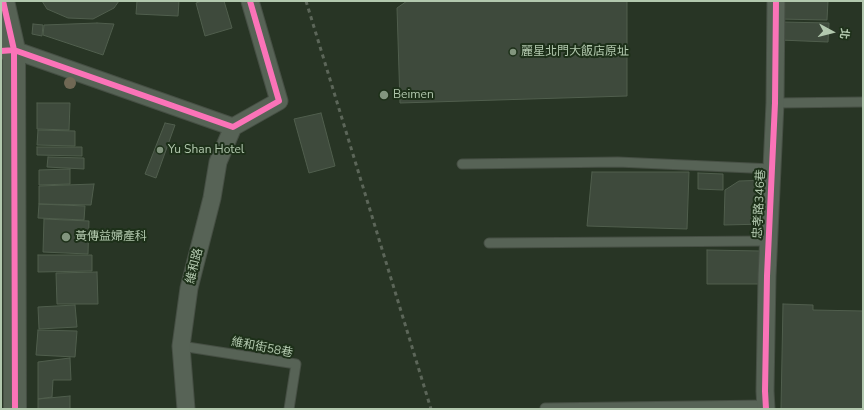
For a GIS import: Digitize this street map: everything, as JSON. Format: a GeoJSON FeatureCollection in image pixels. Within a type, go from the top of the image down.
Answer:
{"type":"FeatureCollection","features":[{"type":"Feature","properties":{"kind":"main road"},"geometry":{"type":"LineString","coordinates":[[3,1],[7,51],[15,409]]}},
{"type":"Feature","properties":{"kind":"street"},"geometry":{"type":"LineString","coordinates":[[7,51],[232,127],[279,101],[250,1]]}},
{"type":"Feature","properties":{"kind":"street","name":"忠孝路346巷"},"geometry":{"type":"LineString","coordinates":[[766,407],[764,392],[776,103],[776,1]]}},
{"type":"Feature","properties":{"kind":"street","name":"維和路"},"geometry":{"type":"LineString","coordinates":[[186,409],[182,346],[189,288],[212,198],[218,162],[232,127]]}},
{"type":"Feature","properties":{"kind":"lane"},"geometry":{"type":"LineString","coordinates":[[776,103],[863,102]]}},
{"type":"Feature","properties":{"kind":"lane"},"geometry":{"type":"LineString","coordinates":[[462,164],[618,162],[773,169]]}},
{"type":"Feature","properties":{"kind":"lane"},"geometry":{"type":"LineString","coordinates":[[489,242],[770,241]]}},
{"type":"Feature","properties":{"kind":"lane","name":"維和街58巷"},"geometry":{"type":"LineString","coordinates":[[182,346],[296,364],[289,409]]}},
{"type":"Feature","properties":{"kind":"lane"},"geometry":{"type":"LineString","coordinates":[[545,408],[766,407]]}},
{"type":"Feature","properties":{"kind":"building"},"geometry":{"type":"Polygon","coordinates":[[[42,1],[119,1],[114,8],[93,19],[68,18],[47,9],[42,1]]]}},
{"type":"Feature","properties":{"kind":"building"},"geometry":{"type":"Polygon","coordinates":[[[137,1],[179,1],[178,16],[136,14],[137,1]]]}},
{"type":"Feature","properties":{"kind":"building"},"geometry":{"type":"Polygon","coordinates":[[[202,1],[224,1],[232,28],[205,36],[196,3],[202,1]]]}},
{"type":"Feature","properties":{"kind":"building","name":"麗星北門大飯店原址"},"geometry":{"type":"Polygon","coordinates":[[[407,1],[627,1],[627,96],[400,103],[397,8],[407,1]]]}},
{"type":"Feature","properties":{"kind":"building"},"geometry":{"type":"Polygon","coordinates":[[[780,1],[828,1],[827,20],[779,19],[780,1]]]}},
{"type":"Feature","properties":{"kind":"building"},"geometry":{"type":"Polygon","coordinates":[[[781,22],[829,23],[828,42],[780,40],[781,22]]]}},
{"type":"Feature","properties":{"kind":"building"},"geometry":{"type":"Polygon","coordinates":[[[97,23],[114,24],[103,55],[43,35],[44,25],[97,23]]]}},
{"type":"Feature","properties":{"kind":"building"},"geometry":{"type":"Polygon","coordinates":[[[33,24],[43,25],[42,36],[32,34],[33,24]]]}},
{"type":"Feature","properties":{"kind":"building"},"geometry":{"type":"Polygon","coordinates":[[[37,103],[70,103],[69,130],[37,129],[37,103]]]}},
{"type":"Feature","properties":{"kind":"building"},"geometry":{"type":"Polygon","coordinates":[[[321,113],[335,166],[309,173],[294,119],[321,113]]]}},
{"type":"Feature","properties":{"kind":"building","name":"Yu Shan Hotel"},"geometry":{"type":"Polygon","coordinates":[[[165,123],[175,125],[156,178],[145,174],[165,123]]]}},
{"type":"Feature","properties":{"kind":"building"},"geometry":{"type":"Polygon","coordinates":[[[38,130],[75,131],[75,146],[37,145],[38,130]]]}},
{"type":"Feature","properties":{"kind":"building"},"geometry":{"type":"Polygon","coordinates":[[[37,147],[82,147],[82,156],[37,155],[37,147]]]}},
{"type":"Feature","properties":{"kind":"building"},"geometry":{"type":"Polygon","coordinates":[[[48,157],[84,158],[84,169],[47,167],[48,157]]]}},
{"type":"Feature","properties":{"kind":"building"},"geometry":{"type":"Polygon","coordinates":[[[70,169],[70,184],[39,185],[39,170],[70,169]]]}},
{"type":"Feature","properties":{"kind":"building"},"geometry":{"type":"Polygon","coordinates":[[[592,172],[689,172],[687,229],[587,226],[592,172]]]}},
{"type":"Feature","properties":{"kind":"building"},"geometry":{"type":"Polygon","coordinates":[[[698,173],[723,174],[723,190],[698,189],[698,173]]]}},
{"type":"Feature","properties":{"kind":"building"},"geometry":{"type":"Polygon","coordinates":[[[768,180],[766,224],[724,225],[725,190],[739,181],[768,180]]]}},
{"type":"Feature","properties":{"kind":"building"},"geometry":{"type":"Polygon","coordinates":[[[94,184],[91,205],[39,204],[39,186],[94,184]]]}},
{"type":"Feature","properties":{"kind":"building"},"geometry":{"type":"Polygon","coordinates":[[[39,204],[85,206],[84,220],[38,218],[39,204]]]}},
{"type":"Feature","properties":{"kind":"building","name":"黃傳益婦產科"},"geometry":{"type":"Polygon","coordinates":[[[44,219],[89,221],[88,254],[43,252],[44,219]]]}},
{"type":"Feature","properties":{"kind":"building"},"geometry":{"type":"Polygon","coordinates":[[[707,250],[761,251],[761,284],[707,284],[707,250]]]}},
{"type":"Feature","properties":{"kind":"building"},"geometry":{"type":"Polygon","coordinates":[[[38,255],[92,255],[92,271],[38,272],[38,255]]]}},
{"type":"Feature","properties":{"kind":"building"},"geometry":{"type":"Polygon","coordinates":[[[97,272],[98,304],[57,304],[56,273],[97,272]]]}},
{"type":"Feature","properties":{"kind":"building"},"geometry":{"type":"Polygon","coordinates":[[[783,304],[813,305],[813,310],[863,311],[863,409],[781,409],[783,304]]]}},
{"type":"Feature","properties":{"kind":"building"},"geometry":{"type":"Polygon","coordinates":[[[75,305],[77,327],[39,329],[38,307],[75,305]]]}},
{"type":"Feature","properties":{"kind":"building"},"geometry":{"type":"Polygon","coordinates":[[[38,330],[77,331],[75,357],[36,355],[38,330]]]}},
{"type":"Feature","properties":{"kind":"building"},"geometry":{"type":"Polygon","coordinates":[[[70,358],[71,380],[53,380],[52,397],[38,399],[38,362],[70,358]]]}},
{"type":"Feature","properties":{"kind":"building"},"geometry":{"type":"Polygon","coordinates":[[[70,396],[70,409],[38,409],[38,399],[70,396]]]}},
{"type":"Feature","properties":{"kind":"railway"},"geometry":{"type":"LineString","coordinates":[[306,1],[431,409]]}},
{"type":"Feature","properties":{"kind":"cycle path"},"geometry":{"type":"LineString","coordinates":[[3,1],[14,50],[15,409]]}},
{"type":"Feature","properties":{"kind":"cycle path"},"geometry":{"type":"LineString","coordinates":[[1,51],[14,50],[233,127],[279,101],[250,1]]}},
{"type":"Feature","properties":{"kind":"cycle path"},"geometry":{"type":"LineString","coordinates":[[766,409],[767,276],[775,103],[776,1]]}},
{"type":"Feature","properties":{"kind":"place","name":"麗星北門大飯店原址"},"geometry":{"type":"Point","coordinates":[513,52]}},
{"type":"Feature","properties":{"kind":"place","name":"Beimen"},"geometry":{"type":"Point","coordinates":[384,95]}},
{"type":"Feature","properties":{"kind":"place","name":"Yu Shan Hotel"},"geometry":{"type":"Point","coordinates":[160,150]}},
{"type":"Feature","properties":{"kind":"place","name":"黃傳益婦產科"},"geometry":{"type":"Point","coordinates":[66,237]}}]}
